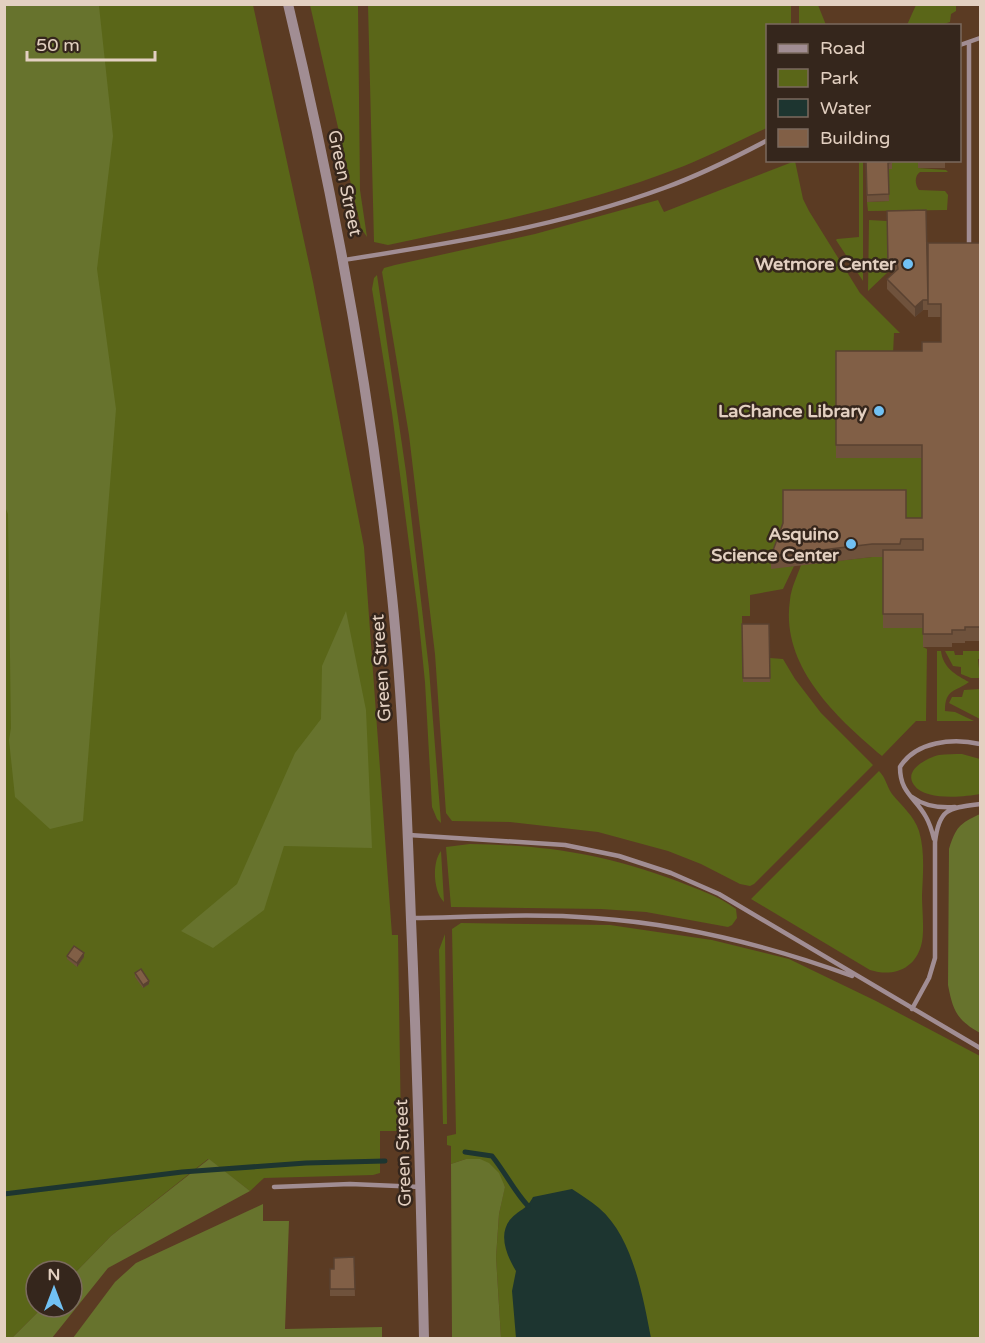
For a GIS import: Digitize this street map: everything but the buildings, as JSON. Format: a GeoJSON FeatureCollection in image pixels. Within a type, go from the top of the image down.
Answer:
{"type":"FeatureCollection","features":[{"type":"Feature","properties":{"kind":"street","name":"Green Street"},"geometry":{"type":"LineString","coordinates":[[288,4],[344,260],[387,548],[399,678],[409,835],[424,1338]]}},
{"type":"Feature","properties":{"kind":"lane"},"geometry":{"type":"LineString","coordinates":[[961,45],[981,38]]}},
{"type":"Feature","properties":{"kind":"lane"},"geometry":{"type":"LineString","coordinates":[[969,42],[969,250]]}},
{"type":"Feature","properties":{"kind":"lane"},"geometry":{"type":"LineString","coordinates":[[344,260],[531,227],[663,188],[766,141]]}},
{"type":"Feature","properties":{"kind":"lane"},"geometry":{"type":"LineString","coordinates":[[935,842],[932,827],[925,815],[905,791],[900,780],[900,768],[915,751],[927,746],[945,742],[981,744]]}},
{"type":"Feature","properties":{"kind":"lane"},"geometry":{"type":"LineString","coordinates":[[905,791],[915,799],[938,807],[961,807]]}},
{"type":"Feature","properties":{"kind":"lane"},"geometry":{"type":"LineString","coordinates":[[912,1009],[929,978],[935,958],[937,824],[949,810],[981,804]]}},
{"type":"Feature","properties":{"kind":"lane"},"geometry":{"type":"LineString","coordinates":[[409,835],[565,845],[646,864],[719,894],[981,1048]]}},
{"type":"Feature","properties":{"kind":"lane"},"geometry":{"type":"LineString","coordinates":[[411,918],[556,916],[627,921],[707,934],[763,947],[863,980]]}},
{"type":"Feature","properties":{"kind":"lane"},"geometry":{"type":"LineString","coordinates":[[274,1187],[350,1184],[421,1186]]}},
{"type":"Feature","properties":{"kind":"green space"},"geometry":{"type":"Polygon","coordinates":[[[5,4],[99,6],[113,136],[97,269],[116,409],[83,821],[50,829],[15,797],[9,740],[11,728],[8,514],[4,504],[5,4]]]}},
{"type":"Feature","properties":{"kind":"green space"},"geometry":{"type":"Polygon","coordinates":[[[4,5],[253,5],[313,282],[364,547],[392,935],[398,935],[401,1131],[380,1131],[380,1173],[373,1175],[264,1178],[250,1191],[208,1159],[111,1236],[84,1264],[84,1259],[24,1259],[24,1319],[31,1319],[12,1338],[4,1338],[4,5]]]}},
{"type":"Feature","properties":{"kind":"green space"},"geometry":{"type":"Polygon","coordinates":[[[310,5],[358,5],[360,190],[367,237],[361,228],[310,5]]]}},
{"type":"Feature","properties":{"kind":"green space"},"geometry":{"type":"Polygon","coordinates":[[[368,5],[791,5],[791,24],[766,24],[766,128],[684,166],[575,202],[501,221],[388,245],[374,242],[368,5]]]}},
{"type":"Feature","properties":{"kind":"green space"},"geometry":{"type":"Polygon","coordinates":[[[799,5],[818,5],[826,24],[799,24],[799,5]]]}},
{"type":"Feature","properties":{"kind":"green space"},"geometry":{"type":"Polygon","coordinates":[[[916,5],[956,5],[956,11],[951,14],[950,22],[907,24],[916,5]]]}},
{"type":"Feature","properties":{"kind":"green space"},"geometry":{"type":"Polygon","coordinates":[[[795,162],[803,199],[809,211],[860,293],[900,333],[894,333],[893,354],[922,458],[922,531],[906,531],[906,503],[783,536],[772,568],[794,566],[783,589],[750,595],[750,616],[742,616],[743,681],[769,682],[770,658],[783,659],[821,713],[873,765],[750,886],[740,884],[701,864],[668,851],[598,832],[510,822],[452,821],[446,813],[435,654],[409,435],[382,272],[384,268],[395,265],[535,234],[658,200],[664,212],[795,162]]]}},
{"type":"Feature","properties":{"kind":"green space"},"geometry":{"type":"Polygon","coordinates":[[[859,162],[863,162],[863,281],[836,240],[859,237],[859,162]]]}},
{"type":"Feature","properties":{"kind":"green space"},"geometry":{"type":"Polygon","coordinates":[[[892,162],[918,162],[918,168],[946,170],[948,172],[920,172],[916,181],[919,190],[945,191],[948,195],[947,210],[868,211],[867,202],[889,201],[888,169],[892,162]]]}},
{"type":"Feature","properties":{"kind":"green space"},"geometry":{"type":"Polygon","coordinates":[[[869,220],[887,221],[888,272],[868,291],[869,220]]]}},
{"type":"Feature","properties":{"kind":"green space"},"geometry":{"type":"Polygon","coordinates":[[[377,275],[406,472],[429,669],[441,823],[432,807],[425,682],[418,613],[392,413],[372,289],[374,278],[377,275]]]}},
{"type":"Feature","properties":{"kind":"green space"},"geometry":{"type":"Polygon","coordinates":[[[872,557],[900,557],[883,627],[923,628],[923,647],[927,649],[926,721],[916,721],[882,756],[847,725],[815,688],[794,647],[789,624],[791,596],[801,565],[872,557]]]}},
{"type":"Feature","properties":{"kind":"green space"},"geometry":{"type":"Polygon","coordinates":[[[346,611],[366,710],[372,848],[284,846],[264,910],[213,948],[181,931],[237,884],[295,753],[321,719],[322,666],[346,611]]]}},
{"type":"Feature","properties":{"kind":"green space"},"geometry":{"type":"Polygon","coordinates":[[[937,651],[941,651],[944,662],[951,670],[969,682],[949,695],[945,711],[955,712],[974,721],[937,721],[937,651]]]}},
{"type":"Feature","properties":{"kind":"green space"},"geometry":{"type":"Polygon","coordinates":[[[945,651],[954,651],[955,655],[963,655],[963,651],[980,651],[980,659],[978,659],[980,678],[971,678],[961,674],[961,667],[953,666],[945,651]]]}},
{"type":"Feature","properties":{"kind":"green space"},"geometry":{"type":"Polygon","coordinates":[[[980,689],[980,719],[949,703],[952,697],[962,697],[964,690],[980,689]]]}},
{"type":"Feature","properties":{"kind":"green space"},"geometry":{"type":"Polygon","coordinates":[[[962,754],[980,759],[980,794],[955,797],[935,796],[919,790],[911,780],[914,770],[928,759],[939,755],[962,754]]]}},
{"type":"Feature","properties":{"kind":"green space"},"geometry":{"type":"Polygon","coordinates":[[[879,771],[892,794],[917,826],[923,855],[921,946],[918,954],[908,966],[886,973],[870,970],[751,899],[879,771]]]}},
{"type":"Feature","properties":{"kind":"green space"},"geometry":{"type":"Polygon","coordinates":[[[980,814],[980,1033],[966,1024],[957,1014],[948,985],[949,849],[959,827],[980,814]]]}},
{"type":"Feature","properties":{"kind":"green space"},"geometry":{"type":"Polygon","coordinates":[[[470,844],[550,849],[625,864],[677,881],[715,897],[736,909],[737,918],[728,927],[646,912],[601,909],[451,907],[446,847],[470,844]]]}},
{"type":"Feature","properties":{"kind":"green space"},"geometry":{"type":"Polygon","coordinates":[[[441,851],[444,902],[440,897],[435,877],[436,862],[441,851]]]}},
{"type":"Feature","properties":{"kind":"green space"},"geometry":{"type":"Polygon","coordinates":[[[461,923],[610,925],[712,940],[789,959],[876,1001],[980,1056],[980,1338],[501,1338],[496,1257],[499,1214],[505,1186],[466,1159],[451,1164],[451,1146],[447,1145],[447,1136],[456,1134],[452,929],[461,923]]]}},
{"type":"Feature","properties":{"kind":"green space"},"geometry":{"type":"Polygon","coordinates":[[[445,934],[447,1124],[443,1124],[439,950],[445,934]]]}},
{"type":"Feature","properties":{"kind":"green space"},"geometry":{"type":"Polygon","coordinates":[[[209,1159],[250,1191],[108,1268],[84,1298],[84,1264],[111,1236],[209,1159]]]}},
{"type":"Feature","properties":{"kind":"green space"},"geometry":{"type":"Polygon","coordinates":[[[466,1159],[480,1159],[489,1163],[499,1173],[505,1187],[499,1214],[496,1257],[501,1338],[452,1338],[451,1164],[466,1159]]]}},
{"type":"Feature","properties":{"kind":"green space"},"geometry":{"type":"Polygon","coordinates":[[[263,1204],[263,1221],[289,1221],[285,1329],[382,1327],[382,1338],[73,1338],[115,1282],[136,1263],[263,1204]]]}},
{"type":"Feature","properties":{"kind":"green space"},"geometry":{"type":"Polygon","coordinates":[[[31,1319],[67,1319],[52,1338],[12,1338],[31,1319]]]}},
{"type":"Feature","properties":{"kind":"water"},"geometry":{"type":"Polygon","coordinates":[[[572,1189],[599,1208],[611,1220],[620,1235],[635,1268],[651,1338],[516,1338],[512,1291],[516,1271],[504,1241],[506,1227],[533,1197],[572,1189]]]}},
{"type":"Feature","properties":{"kind":"waterway"},"geometry":{"type":"LineString","coordinates":[[465,1152],[492,1156],[528,1206]]}},
{"type":"Feature","properties":{"kind":"waterway"},"geometry":{"type":"LineString","coordinates":[[4,1194],[182,1172],[306,1163],[385,1161]]}},
{"type":"Feature","properties":{"kind":"place","name":"Wetmore Center"},"geometry":{"type":"Point","coordinates":[908,264]}},
{"type":"Feature","properties":{"kind":"place","name":"LaChance Library"},"geometry":{"type":"Point","coordinates":[879,411]}},
{"type":"Feature","properties":{"kind":"place","name":"Asquino Science Center"},"geometry":{"type":"Point","coordinates":[851,544]}}]}
